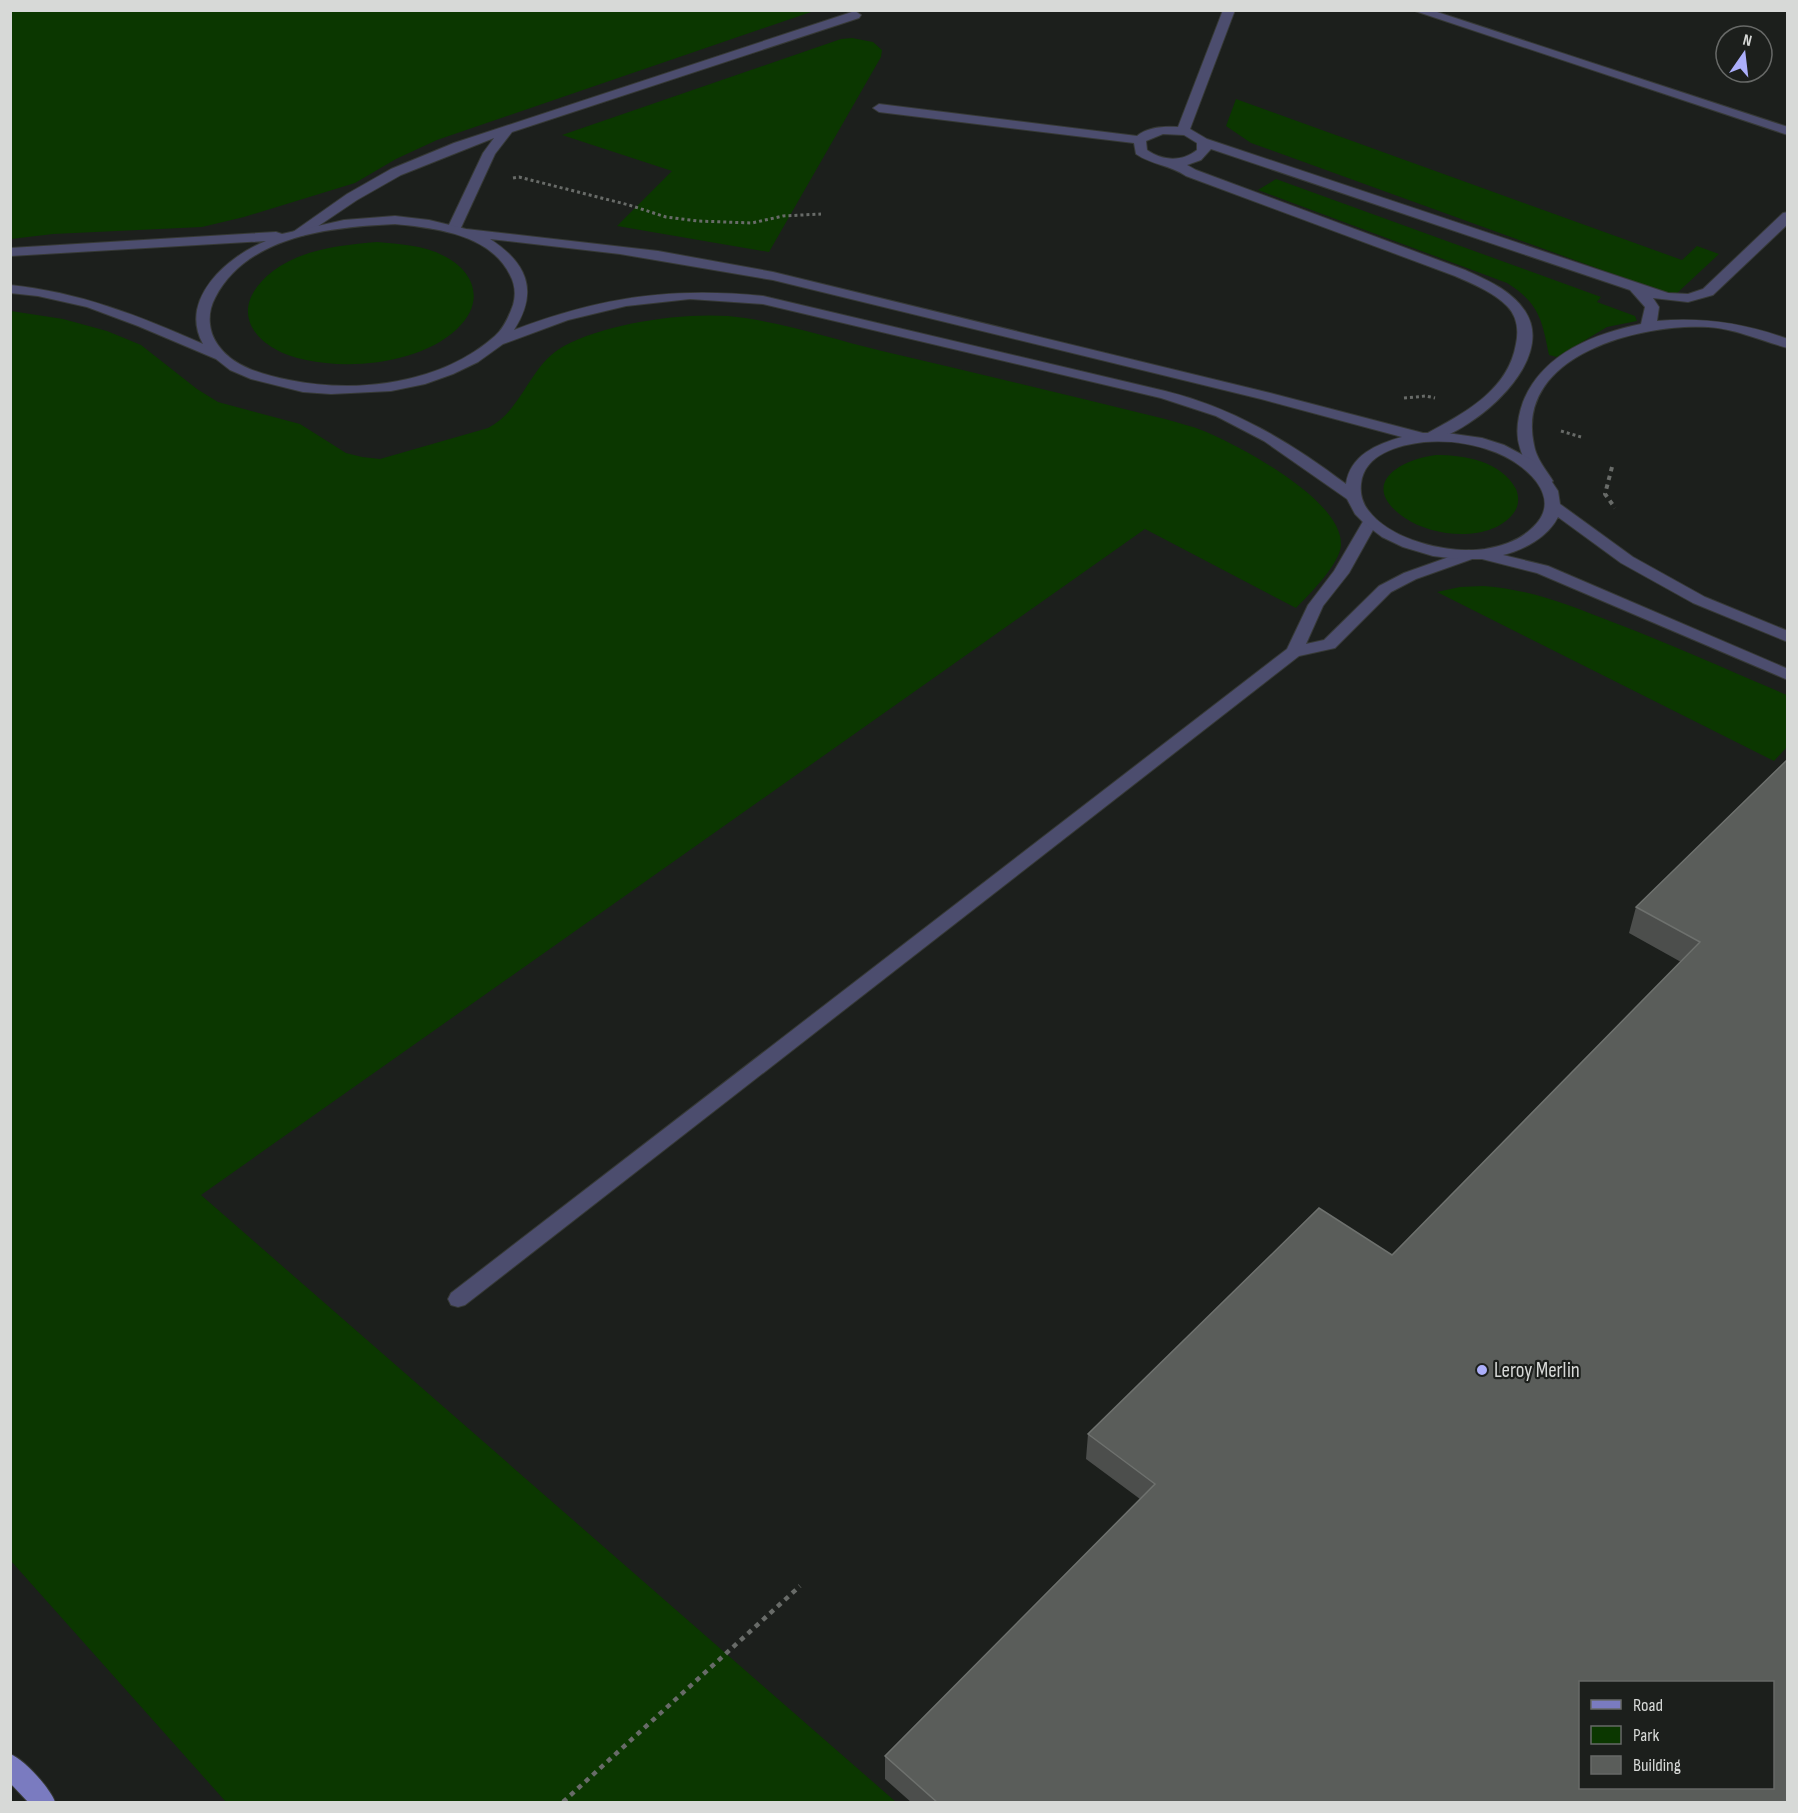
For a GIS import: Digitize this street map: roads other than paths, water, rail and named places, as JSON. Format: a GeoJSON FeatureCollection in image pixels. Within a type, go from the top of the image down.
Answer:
{"type":"FeatureCollection","features":[{"type":"Feature","properties":{"kind":"main road"},"geometry":{"type":"LineString","coordinates":[[10,1765],[43,1803]]}},
{"type":"Feature","properties":{"kind":"street"},"geometry":{"type":"LineString","coordinates":[[1184,131],[1229,10]]}},
{"type":"Feature","properties":{"kind":"street"},"geometry":{"type":"LineString","coordinates":[[1418,10],[1788,131]]}},
{"type":"Feature","properties":{"kind":"street"},"geometry":{"type":"LineString","coordinates":[[221,358],[206,337],[202,314],[209,291],[228,270],[246,257],[295,234],[352,197],[405,168],[458,146],[855,15]]}},
{"type":"Feature","properties":{"kind":"street"},"geometry":{"type":"LineString","coordinates":[[879,108],[1140,140],[1153,132],[1184,131],[1203,142],[1627,285],[1683,299],[1708,292],[1788,216]]}},
{"type":"Feature","properties":{"kind":"street"},"geometry":{"type":"LineString","coordinates":[[460,231],[476,182],[489,153],[506,132]]}},
{"type":"Feature","properties":{"kind":"street"},"geometry":{"type":"LineString","coordinates":[[1140,140],[1141,151],[1146,155],[1174,162],[1191,173],[1460,273],[1489,287],[1514,304],[1520,314],[1526,339],[1513,373],[1496,396],[1427,437],[1397,442],[1375,452],[1360,465],[1353,480],[1354,498],[1360,510],[1370,521],[1389,535],[1413,546],[1441,553],[1475,554],[1510,549],[1532,538],[1547,523],[1553,506],[1551,494],[1528,450],[1525,421],[1529,403],[1543,377],[1569,354],[1603,339],[1646,328],[1681,323],[1710,323],[1745,330],[1788,344]]}},
{"type":"Feature","properties":{"kind":"street"},"geometry":{"type":"LineString","coordinates":[[1174,162],[1199,156],[1205,147],[1203,142]]}},
{"type":"Feature","properties":{"kind":"street"},"geometry":{"type":"LineString","coordinates":[[10,252],[295,234],[330,225],[395,220],[426,223],[460,231],[608,247],[702,261],[773,276],[1427,437],[1477,441],[1499,448],[1534,469],[1545,482]]}},
{"type":"Feature","properties":{"kind":"street"},"geometry":{"type":"LineString","coordinates":[[460,231],[496,249],[516,269],[523,293],[516,318],[496,342]]}},
{"type":"Feature","properties":{"kind":"street"},"geometry":{"type":"LineString","coordinates":[[1627,285],[1646,297],[1654,306],[1653,317],[1646,328]]}},
{"type":"Feature","properties":{"kind":"street"},"geometry":{"type":"LineString","coordinates":[[10,289],[58,295],[116,310],[221,358],[255,377],[302,389],[356,391],[410,383],[459,366],[496,342],[594,306],[633,299],[681,295],[725,295],[763,300],[1199,405],[1237,420],[1268,436],[1300,456],[1354,498]]}},
{"type":"Feature","properties":{"kind":"street"},"geometry":{"type":"LineString","coordinates":[[1553,506],[1627,560],[1699,600],[1788,637]]}},
{"type":"Feature","properties":{"kind":"street"},"geometry":{"type":"LineString","coordinates":[[1294,652],[1316,605],[1341,573],[1370,521]]}},
{"type":"Feature","properties":{"kind":"street"},"geometry":{"type":"LineString","coordinates":[[458,1299],[1294,652],[1329,644],[1385,589],[1410,576],[1475,554],[1542,569],[1788,675]]}},
{"type":"Feature","properties":{"kind":"place","name":"Leroy Merlin"},"geometry":{"type":"Point","coordinates":[1482,1370]}}]}
